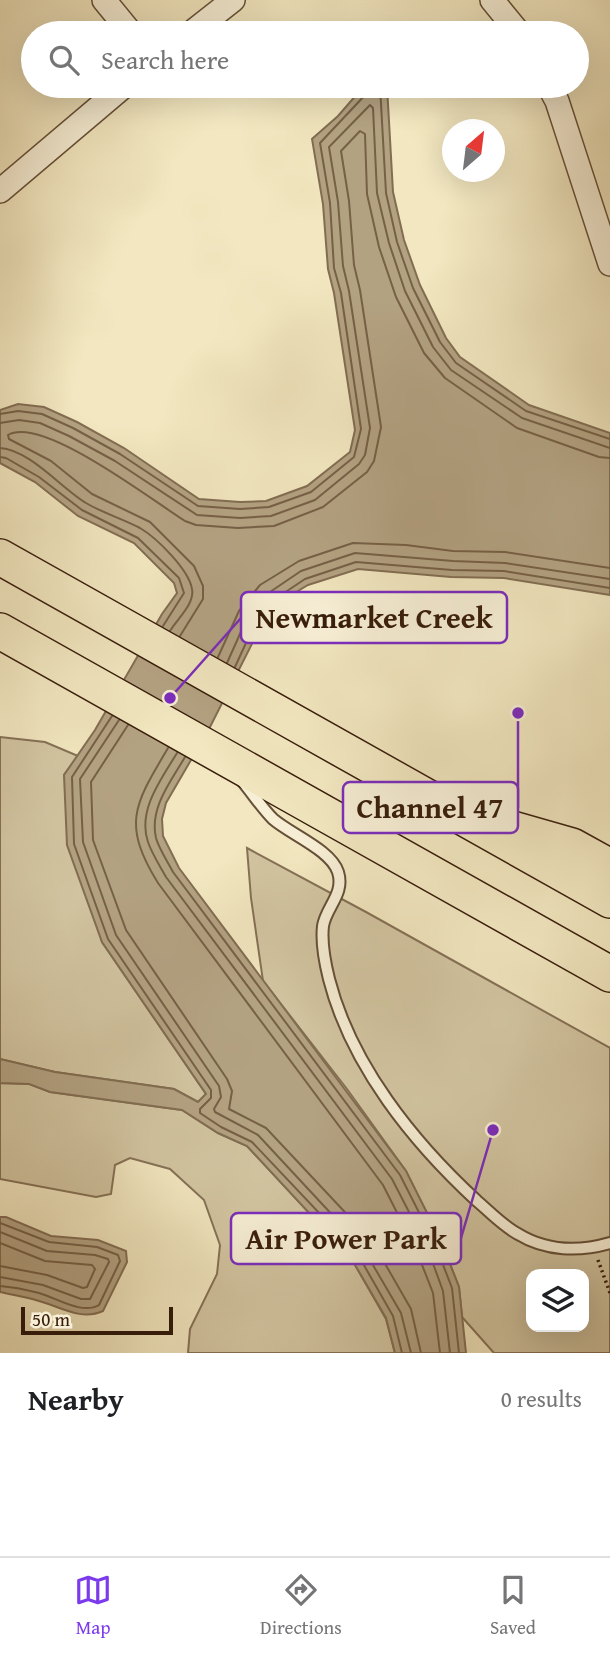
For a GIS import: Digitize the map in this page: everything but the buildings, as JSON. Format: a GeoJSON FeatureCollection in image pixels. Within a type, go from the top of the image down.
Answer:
{"type":"FeatureCollection","features":[{"type":"Feature","properties":{"kind":"main road"},"geometry":{"type":"LineString","coordinates":[[0,557],[610,901]]}},
{"type":"Feature","properties":{"kind":"main road"},"geometry":{"type":"LineString","coordinates":[[0,631],[610,974]]}},
{"type":"Feature","properties":{"kind":"main road"},"geometry":{"type":"LineString","coordinates":[[449,810],[572,846],[610,867]]}},
{"type":"Feature","properties":{"kind":"street"},"geometry":{"type":"LineString","coordinates":[[104,0],[121,21]]}},
{"type":"Feature","properties":{"kind":"street"},"geometry":{"type":"LineString","coordinates":[[206,21],[233,0]]}},
{"type":"Feature","properties":{"kind":"street"},"geometry":{"type":"LineString","coordinates":[[492,0],[509,21]]}},
{"type":"Feature","properties":{"kind":"street"},"geometry":{"type":"LineString","coordinates":[[0,191],[110,98]]}},
{"type":"Feature","properties":{"kind":"street"},"geometry":{"type":"LineString","coordinates":[[555,98],[610,264]]}},
{"type":"Feature","properties":{"kind":"lane"},"geometry":{"type":"LineString","coordinates":[[214,751],[274,819],[311,845],[338,870],[340,884],[337,898],[323,926],[329,977],[347,1030],[395,1110],[447,1171],[518,1235],[540,1244],[565,1249],[594,1248],[610,1243]]}},
{"type":"Feature","properties":{"kind":"path"},"geometry":{"type":"LineString","coordinates":[[594,1248],[610,1293]]}},
{"type":"Feature","properties":{"kind":"shaded area"},"geometry":{"type":"Polygon","coordinates":[[[0,737],[45,742],[78,756],[64,775],[102,942],[206,1094],[198,1102],[174,1089],[55,1072],[0,1059],[0,737]]]}},
{"type":"Feature","properties":{"kind":"shaded area"},"geometry":{"type":"Polygon","coordinates":[[[247,848],[610,1048],[610,1353],[494,1353],[462,1317],[459,1287],[441,1241],[406,1171],[347,1089],[263,981],[247,848]]]}},
{"type":"Feature","properties":{"kind":"shaded area"},"geometry":{"type":"Polygon","coordinates":[[[0,1083],[30,1084],[50,1092],[182,1110],[218,1133],[247,1146],[351,1258],[386,1319],[395,1353],[188,1353],[190,1329],[217,1274],[220,1245],[204,1200],[170,1169],[130,1158],[115,1165],[111,1194],[96,1197],[0,1179],[0,1083]]]}},
{"type":"Feature","properties":{"kind":"water"},"geometry":{"type":"Polygon","coordinates":[[[354,98],[388,98],[393,192],[404,240],[420,285],[446,338],[460,357],[529,405],[610,433],[610,595],[504,578],[451,577],[358,569],[308,585],[276,606],[262,624],[209,729],[166,803],[162,819],[163,836],[179,868],[406,1171],[441,1241],[459,1287],[466,1353],[395,1353],[386,1318],[351,1258],[247,1146],[218,1133],[182,1110],[50,1092],[29,1084],[0,1083],[0,1059],[55,1072],[174,1089],[198,1102],[206,1094],[102,942],[67,845],[64,775],[95,730],[177,593],[174,583],[134,543],[78,516],[35,482],[0,463],[0,410],[18,404],[44,407],[124,448],[199,499],[266,501],[307,486],[350,452],[355,430],[328,269],[323,204],[312,139],[354,98]]]}},
{"type":"Feature","properties":{"kind":"water"},"geometry":{"type":"Polygon","coordinates":[[[0,1217],[51,1236],[98,1240],[126,1251],[127,1262],[103,1311],[79,1314],[0,1292],[0,1217]]]}},
{"type":"Feature","properties":{"kind":"place","name":"Newmarket Creek"},"geometry":{"type":"Point","coordinates":[170,698]}},
{"type":"Feature","properties":{"kind":"place","name":"Channel 47"},"geometry":{"type":"Point","coordinates":[518,713]}},
{"type":"Feature","properties":{"kind":"place","name":"Air Power Park"},"geometry":{"type":"Point","coordinates":[493,1130]}}]}
